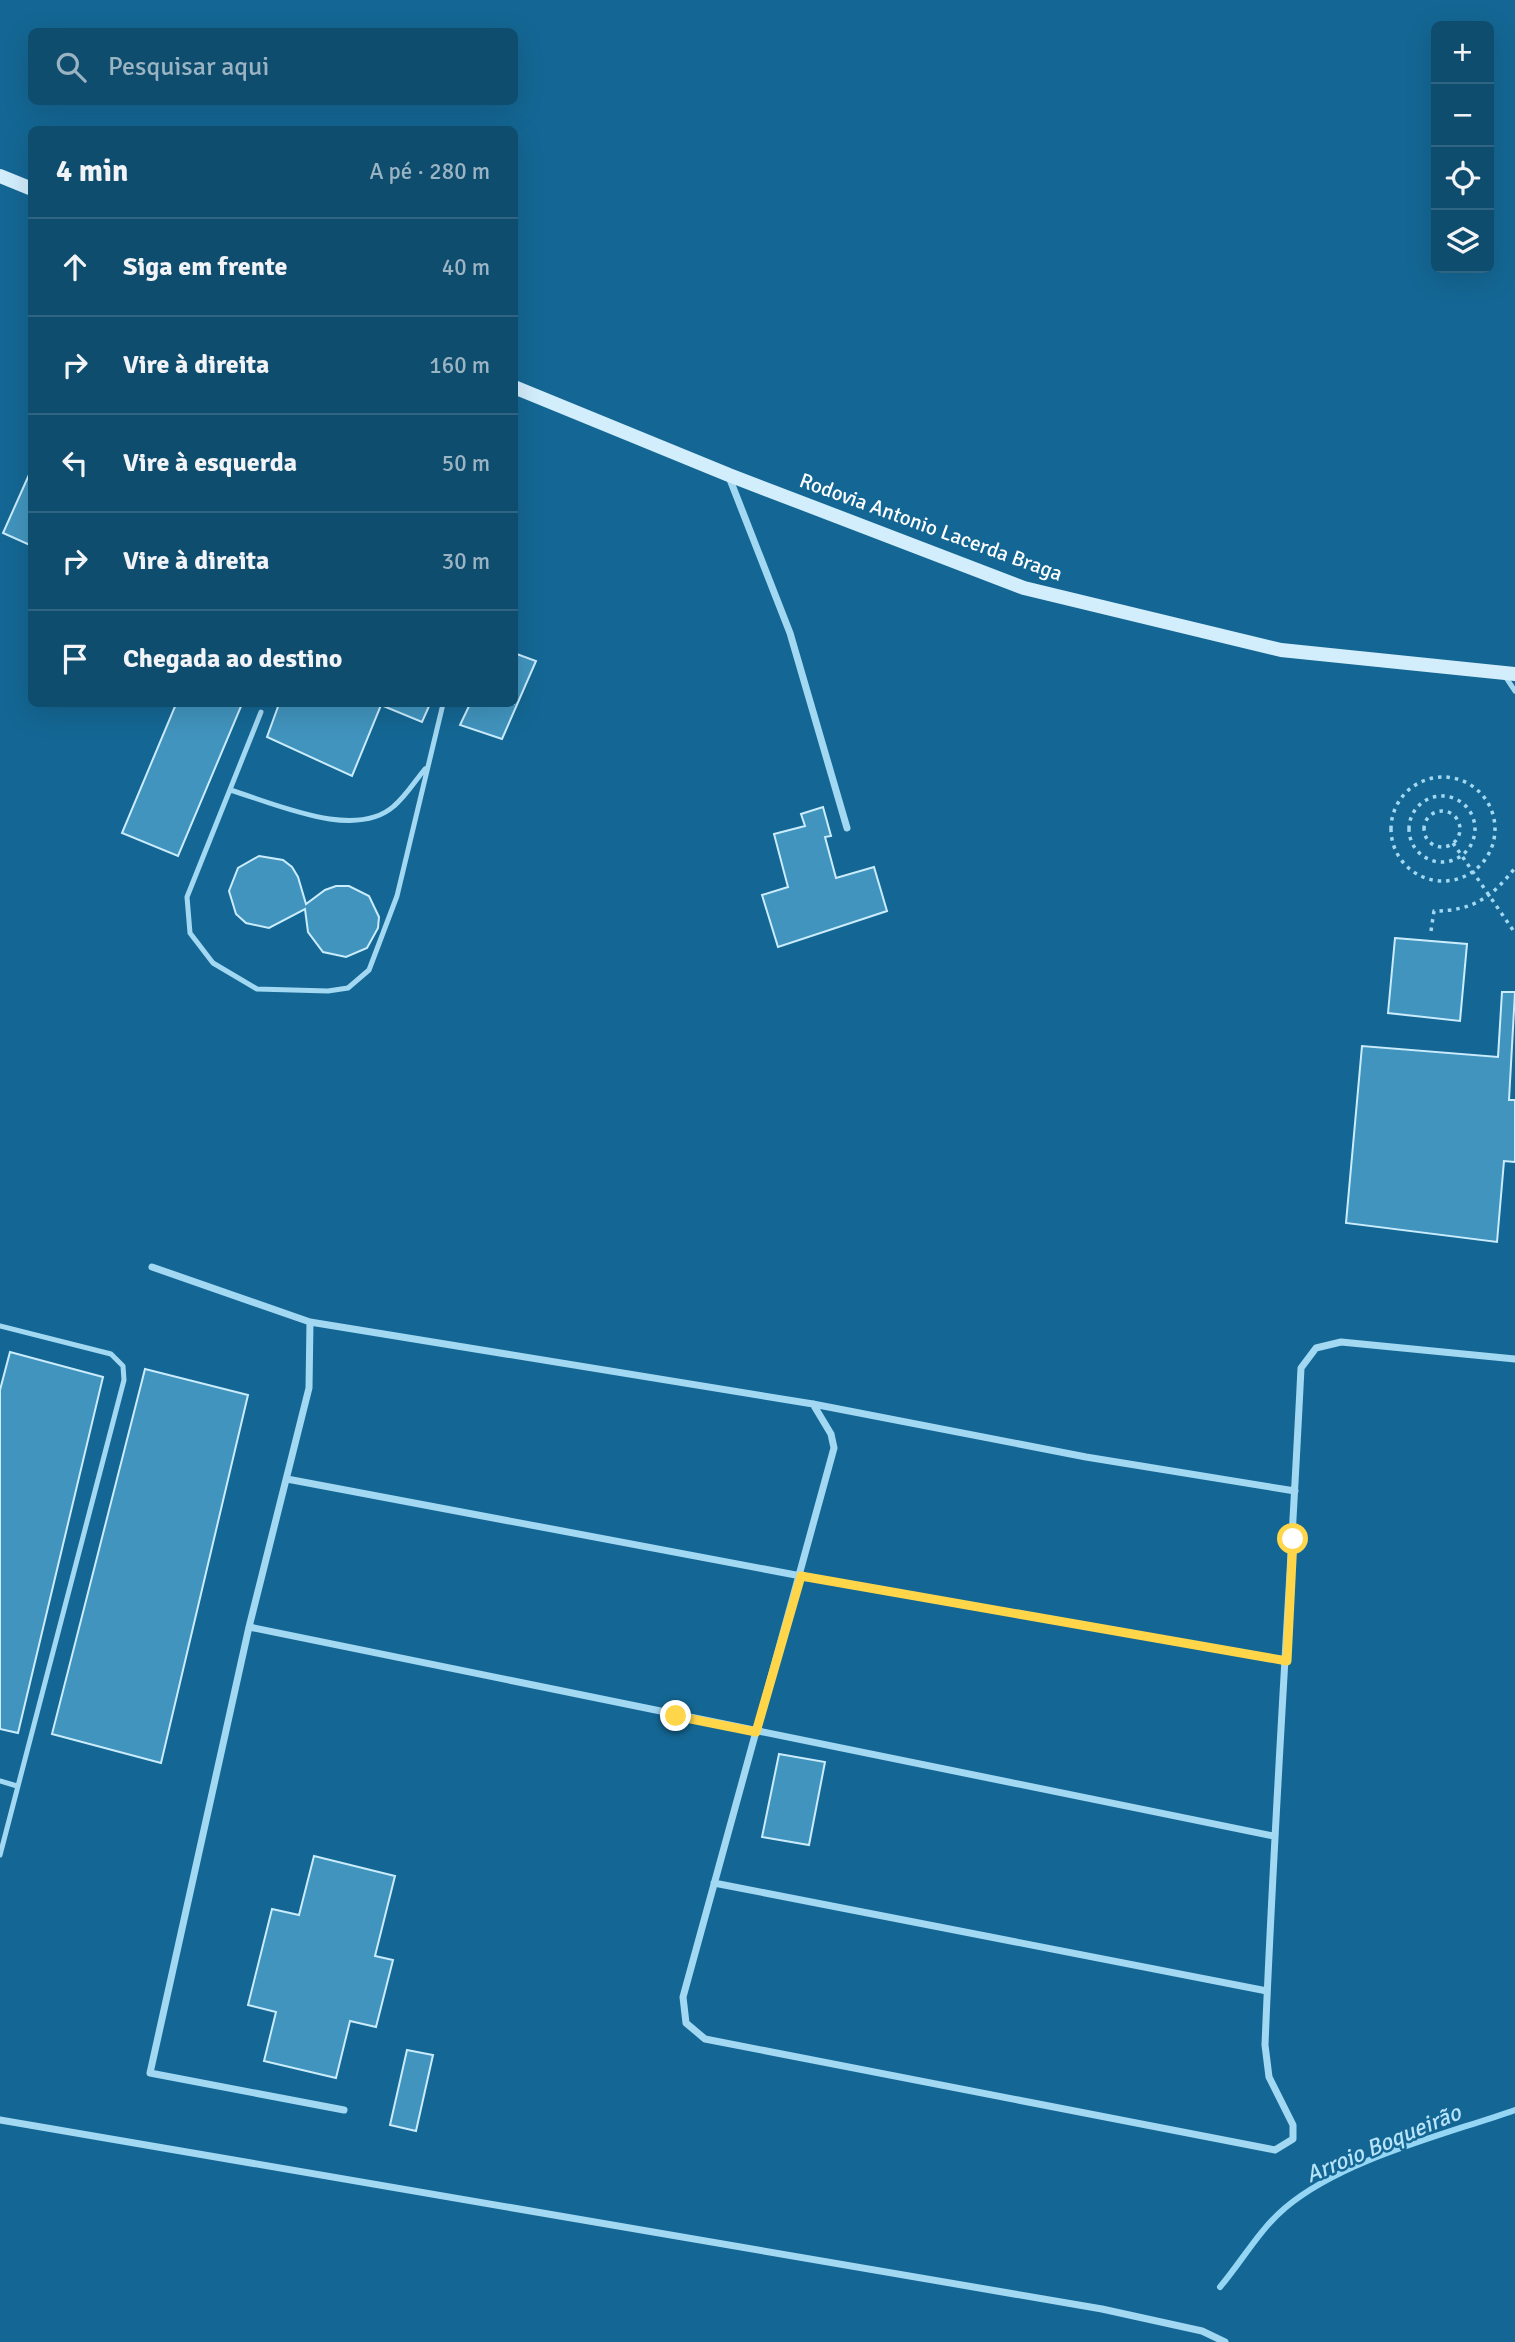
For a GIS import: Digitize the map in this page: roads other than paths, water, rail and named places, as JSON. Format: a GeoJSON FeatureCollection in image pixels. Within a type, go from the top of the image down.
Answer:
{"type":"FeatureCollection","features":[{"type":"Feature","properties":{"kind":"main road"},"geometry":{"type":"LineString","coordinates":[[0,176],[28,188]]}},
{"type":"Feature","properties":{"kind":"main road","name":"Rodovia Antonio Lacerda Braga"},"geometry":{"type":"LineString","coordinates":[[518,389],[729,475],[1024,588],[1281,650],[1509,674]]}},
{"type":"Feature","properties":{"kind":"street"},"geometry":{"type":"LineString","coordinates":[[729,475],[790,633],[847,828]]}},
{"type":"Feature","properties":{"kind":"street"},"geometry":{"type":"LineString","coordinates":[[152,1267],[310,1322],[813,1404],[1086,1457],[1295,1491]]}},
{"type":"Feature","properties":{"kind":"street"},"geometry":{"type":"LineString","coordinates":[[310,1322],[309,1388],[249,1627],[150,2073],[344,2110]]}},
{"type":"Feature","properties":{"kind":"street"},"geometry":{"type":"LineString","coordinates":[[813,1404],[831,1434],[834,1448],[801,1576],[683,1997],[687,2023],[705,2039],[1275,2150],[1293,2139],[1293,2125],[1269,2077],[1265,2045],[1273,1836],[1287,1661],[1301,1368],[1315,1348],[1342,1342],[1515,1359]]}},
{"type":"Feature","properties":{"kind":"street"},"geometry":{"type":"LineString","coordinates":[[287,1479],[801,1576],[1287,1661]]}},
{"type":"Feature","properties":{"kind":"street"},"geometry":{"type":"LineString","coordinates":[[249,1627],[1273,1836]]}},
{"type":"Feature","properties":{"kind":"street"},"geometry":{"type":"LineString","coordinates":[[715,1883],[1267,1991]]}},
{"type":"Feature","properties":{"kind":"street"},"geometry":{"type":"LineString","coordinates":[[0,2120],[1102,2309],[1202,2331],[1225,2342]]}},
{"type":"Feature","properties":{"kind":"lane"},"geometry":{"type":"LineString","coordinates":[[1509,674],[1515,691]]}},
{"type":"Feature","properties":{"kind":"lane"},"geometry":{"type":"LineString","coordinates":[[261,712],[187,897],[190,933],[213,963],[257,989],[328,991],[348,988],[369,970],[397,895],[442,707]]}},
{"type":"Feature","properties":{"kind":"lane"},"geometry":{"type":"LineString","coordinates":[[230,790],[341,822],[367,821],[393,808],[427,768]]}},
{"type":"Feature","properties":{"kind":"lane"},"geometry":{"type":"LineString","coordinates":[[0,1326],[111,1354],[123,1366],[124,1380],[0,1855]]}},
{"type":"Feature","properties":{"kind":"lane"},"geometry":{"type":"LineString","coordinates":[[0,1781],[17,1786]]}},
{"type":"Feature","properties":{"kind":"waterway","name":"Arroio Boqueirão"},"geometry":{"type":"LineString","coordinates":[[1220,2287],[1267,2226],[1285,2208],[1309,2191],[1335,2176],[1395,2150],[1515,2110]]}}]}
